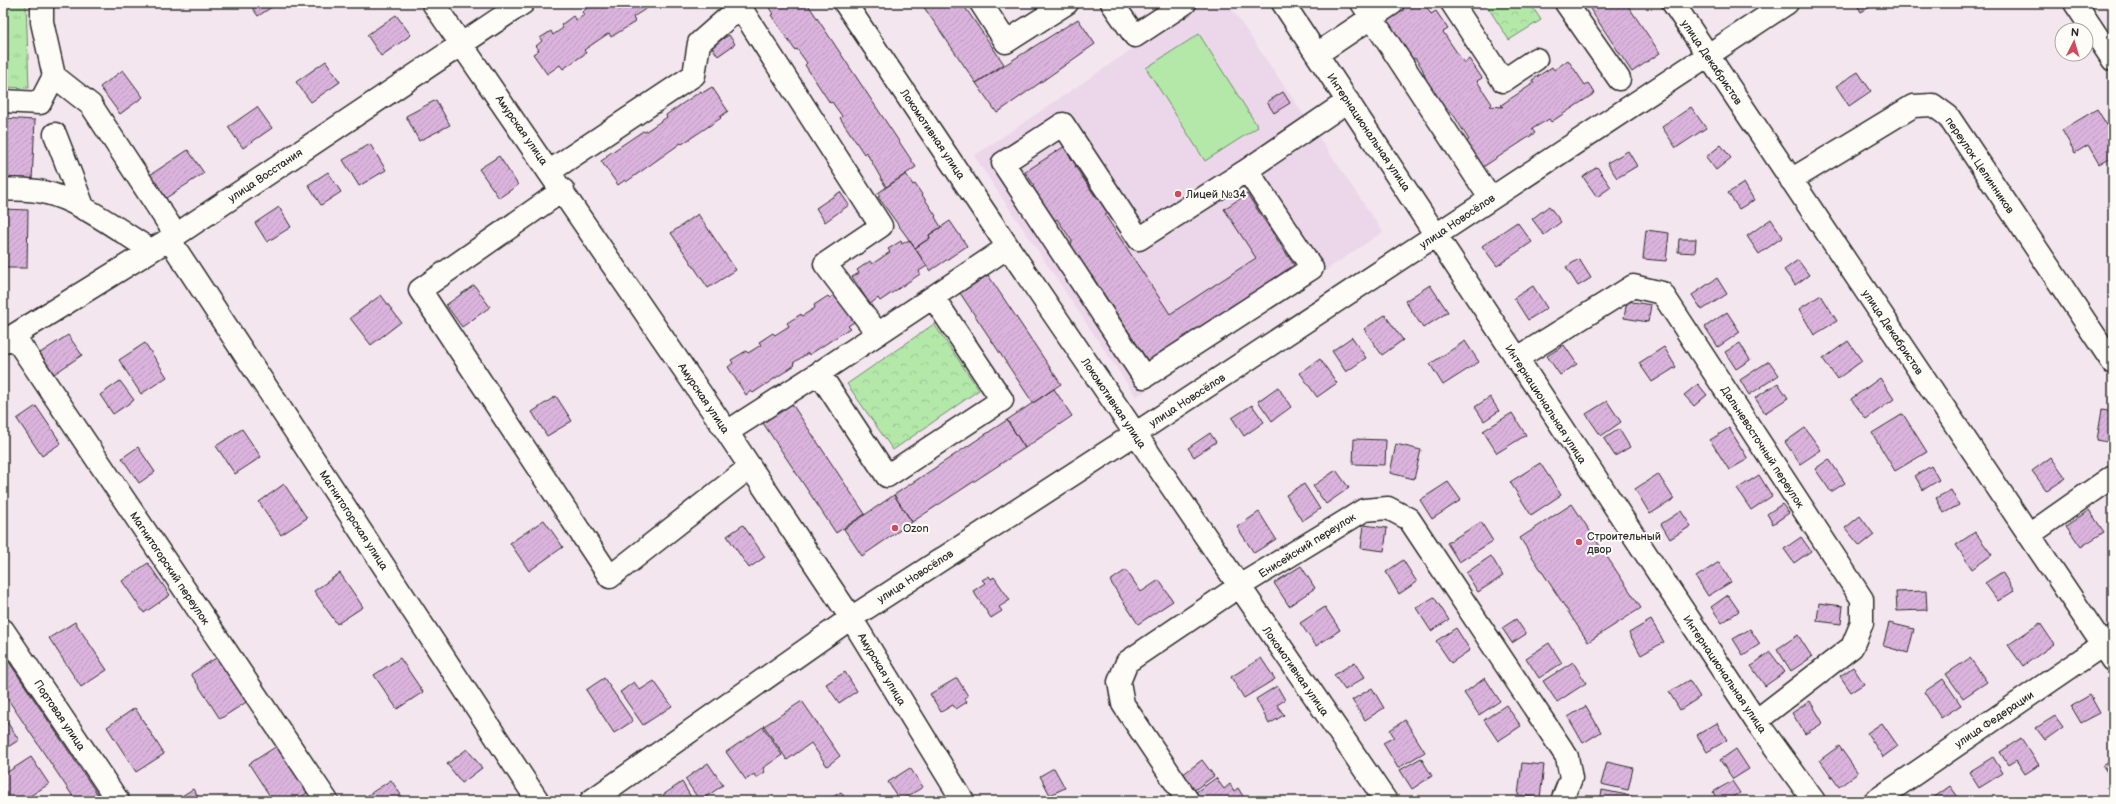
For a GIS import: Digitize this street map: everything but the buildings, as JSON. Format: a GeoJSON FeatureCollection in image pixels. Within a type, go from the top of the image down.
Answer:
{"type":"FeatureCollection","features":[{"type":"Feature","properties":{"kind":"street"},"geometry":{"type":"LineString","coordinates":[[3,101],[40,103],[54,76],[42,22],[42,3]]}},
{"type":"Feature","properties":{"kind":"street","name":"Амурская улица"},"geometry":{"type":"LineString","coordinates":[[433,3],[563,190],[851,618],[957,799]]}},
{"type":"Feature","properties":{"kind":"street","name":"улица Восстания"},"geometry":{"type":"LineString","coordinates":[[8,339],[173,237],[523,3]]}},
{"type":"Feature","properties":{"kind":"street","name":"Локомотивная улица"},"geometry":{"type":"LineString","coordinates":[[845,3],[1238,587],[1386,801]]}},
{"type":"Feature","properties":{"kind":"street"},"geometry":{"type":"LineString","coordinates":[[981,3],[1006,42],[1067,3]]}},
{"type":"Feature","properties":{"kind":"street"},"geometry":{"type":"LineString","coordinates":[[1112,3],[1134,36],[1185,3]]}},
{"type":"Feature","properties":{"kind":"street","name":"Интернациональная улица"},"geometry":{"type":"LineString","coordinates":[[1283,3],[1437,235],[1516,359],[1756,721],[1814,801]]}},
{"type":"Feature","properties":{"kind":"street"},"geometry":{"type":"LineString","coordinates":[[1317,54],[1367,10],[1393,3]]}},
{"type":"Feature","properties":{"kind":"street"},"geometry":{"type":"LineString","coordinates":[[1452,3],[1503,81],[1536,59]]}},
{"type":"Feature","properties":{"kind":"street"},"geometry":{"type":"LineString","coordinates":[[1566,3],[1619,79]]}},
{"type":"Feature","properties":{"kind":"street","name":"улица Декабристов"},"geometry":{"type":"LineString","coordinates":[[1673,3],[2029,535],[2110,648]]}},
{"type":"Feature","properties":{"kind":"street","name":"улица Новосёлов"},"geometry":{"type":"LineString","coordinates":[[591,801],[851,618],[1135,434],[1787,3]]}},
{"type":"Feature","properties":{"kind":"street"},"geometry":{"type":"LineString","coordinates":[[2075,3],[2113,60]]}},
{"type":"Feature","properties":{"kind":"street"},"geometry":{"type":"LineString","coordinates":[[550,172],[694,75],[699,43],[740,5],[881,226],[825,264],[878,334]]}},
{"type":"Feature","properties":{"kind":"street"},"geometry":{"type":"LineString","coordinates":[[1367,10],[1490,198]]}},
{"type":"Feature","properties":{"kind":"street","name":"Магнитогорская улица"},"geometry":{"type":"LineString","coordinates":[[54,76],[91,105],[173,237],[538,801]]}},
{"type":"Feature","properties":{"kind":"street"},"geometry":{"type":"LineString","coordinates":[[1247,170],[1312,268],[1144,377],[1003,163],[1063,124],[1139,239],[1247,170],[1348,101]]}},
{"type":"Feature","properties":{"kind":"street","name":"переулок Целинников"},"geometry":{"type":"LineString","coordinates":[[1791,180],[1913,106],[1933,105],[1948,116],[2113,363]]}},
{"type":"Feature","properties":{"kind":"street"},"geometry":{"type":"LineString","coordinates":[[55,134],[84,209]]}},
{"type":"Feature","properties":{"kind":"street"},"geometry":{"type":"LineString","coordinates":[[3,189],[42,191],[58,196],[84,209],[151,250]]}},
{"type":"Feature","properties":{"kind":"street"},"geometry":{"type":"LineString","coordinates":[[563,190],[420,290],[610,577],[750,467]]}},
{"type":"Feature","properties":{"kind":"street"},"geometry":{"type":"LineString","coordinates":[[727,432],[819,373],[1008,247]]}},
{"type":"Feature","properties":{"kind":"street","name":"Дальневосточный переулок"},"geometry":{"type":"LineString","coordinates":[[1516,359],[1634,286],[1662,293],[1862,599],[1862,623],[1852,647],[1756,721]]}},
{"type":"Feature","properties":{"kind":"street"},"geometry":{"type":"LineString","coordinates":[[819,373],[887,476],[1002,400],[933,297]]}},
{"type":"Feature","properties":{"kind":"street","name":"Магнитогорский переулок"},"geometry":{"type":"LineString","coordinates":[[8,339],[327,801]]}},
{"type":"Feature","properties":{"kind":"street"},"geometry":{"type":"LineString","coordinates":[[2029,535],[2113,476]]}},
{"type":"Feature","properties":{"kind":"street","name":"Енисейский переулок"},"geometry":{"type":"LineString","coordinates":[[1188,801],[1123,704],[1119,682],[1127,662],[1238,587],[1364,510],[1388,508],[1409,519],[1567,757],[1571,778],[1562,801]]}},
{"type":"Feature","properties":{"kind":"street","name":"Портовая улица"},"geometry":{"type":"LineString","coordinates":[[3,630],[118,801]]}},
{"type":"Feature","properties":{"kind":"street","name":"улица Федерации"},"geometry":{"type":"LineString","coordinates":[[1875,801],[2110,648]]}},
{"type":"Feature","properties":{"kind":"shaded area","name":"Лицей №34"},"geometry":{"type":"Polygon","coordinates":[[[1201,3],[1228,3],[1383,232],[1136,397],[974,156],[1201,3]]]}},
{"type":"Feature","properties":{"kind":"green space"},"geometry":{"type":"Polygon","coordinates":[[[3,3],[26,3],[29,88],[3,87],[3,3]]]}},
{"type":"Feature","properties":{"kind":"green space"},"geometry":{"type":"Polygon","coordinates":[[[1485,3],[1530,3],[1541,20],[1509,40],[1485,3]]]}},
{"type":"Feature","properties":{"kind":"green space"},"geometry":{"type":"Polygon","coordinates":[[[1199,34],[1258,127],[1205,161],[1146,68],[1199,34]]]}},
{"type":"Feature","properties":{"kind":"green space"},"geometry":{"type":"Polygon","coordinates":[[[934,324],[979,390],[893,450],[847,384],[934,324]]]}},
{"type":"Feature","properties":{"kind":"place","name":"Лицей №34"},"geometry":{"type":"Point","coordinates":[1178,194]}},
{"type":"Feature","properties":{"kind":"place","name":"Ozon"},"geometry":{"type":"Point","coordinates":[895,528]}},
{"type":"Feature","properties":{"kind":"place","name":"Строительный двор"},"geometry":{"type":"Point","coordinates":[1579,542]}}]}
